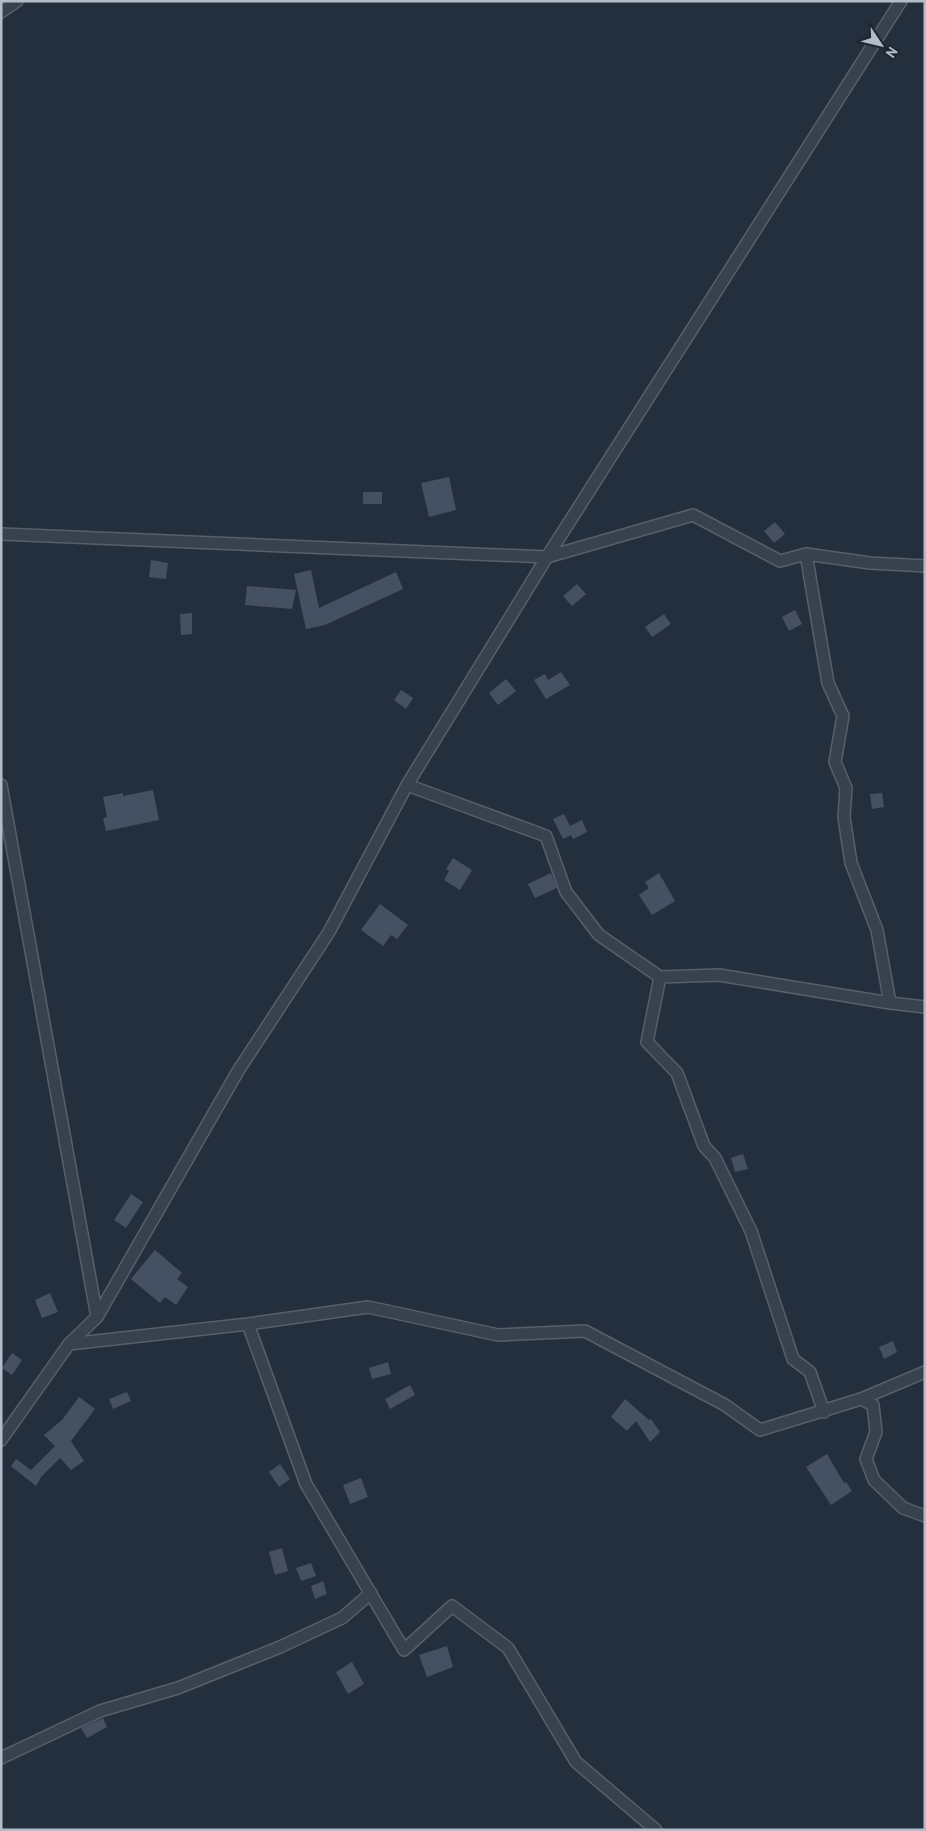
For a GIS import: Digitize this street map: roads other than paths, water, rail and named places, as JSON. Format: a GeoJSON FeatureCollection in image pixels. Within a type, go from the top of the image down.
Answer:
{"type":"FeatureCollection","features":[{"type":"Feature","properties":{"kind":"street"},"geometry":{"type":"LineString","coordinates":[[1,12],[17,1]]}},
{"type":"Feature","properties":{"kind":"street"},"geometry":{"type":"LineString","coordinates":[[1,1440],[70,1344],[97,1317],[238,1071],[329,932],[407,785],[547,557],[902,1]]}},
{"type":"Feature","properties":{"kind":"street"},"geometry":{"type":"LineString","coordinates":[[1,534],[547,557],[693,515],[780,562],[806,554],[870,563],[925,566]]}},
{"type":"Feature","properties":{"kind":"street"},"geometry":{"type":"LineString","coordinates":[[806,554],[828,683],[843,716],[835,762],[846,788],[844,817],[851,863],[877,930],[890,1003]]}},
{"type":"Feature","properties":{"kind":"street"},"geometry":{"type":"LineString","coordinates":[[1,785],[97,1317]]}},
{"type":"Feature","properties":{"kind":"street"},"geometry":{"type":"LineString","coordinates":[[407,785],[546,836],[566,892],[599,936],[660,977],[719,975],[925,1007]]}},
{"type":"Feature","properties":{"kind":"street"},"geometry":{"type":"LineString","coordinates":[[660,977],[647,1042],[677,1073],[704,1146],[715,1158],[751,1231],[793,1359],[810,1372],[824,1412]]}},
{"type":"Feature","properties":{"kind":"street"},"geometry":{"type":"LineString","coordinates":[[70,1344],[248,1324],[368,1307],[498,1335],[585,1331],[725,1405],[760,1430],[824,1412],[861,1399],[925,1372]]}},
{"type":"Feature","properties":{"kind":"street"},"geometry":{"type":"LineString","coordinates":[[248,1324],[306,1484],[404,1650],[452,1606],[508,1648],[576,1762],[656,1830]]}},
{"type":"Feature","properties":{"kind":"street"},"geometry":{"type":"LineString","coordinates":[[861,1399],[873,1406],[876,1432],[866,1459],[874,1480],[903,1508],[925,1516]]}},
{"type":"Feature","properties":{"kind":"street"},"geometry":{"type":"LineString","coordinates":[[1,1758],[100,1711],[178,1688],[280,1647],[342,1618],[371,1593]]}}]}
